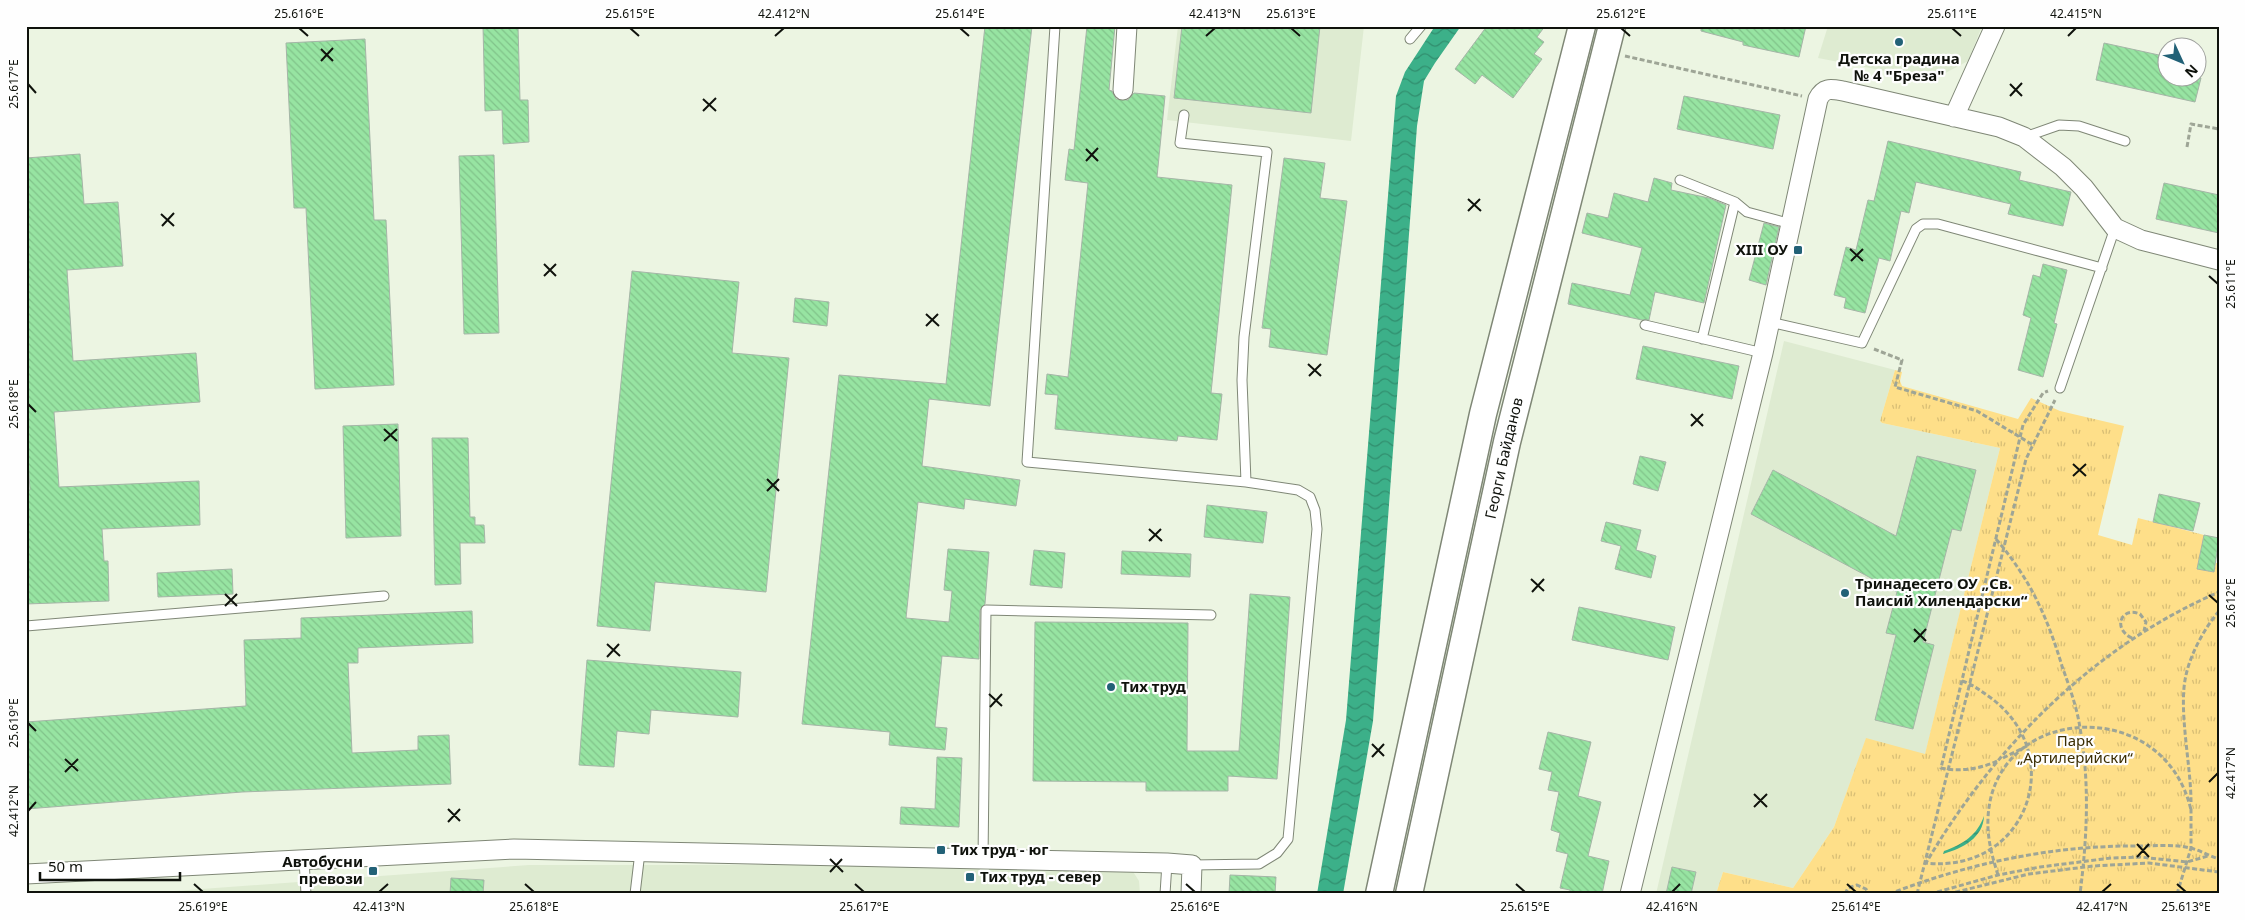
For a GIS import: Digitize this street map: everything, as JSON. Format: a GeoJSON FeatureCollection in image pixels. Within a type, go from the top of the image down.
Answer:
{"type":"FeatureCollection","features":[{"type":"Feature","properties":{"kind":"main road","name":"Георги Байданов"},"geometry":{"type":"LineString","coordinates":[[1379,894],[1483,414],[1582,26]]}},
{"type":"Feature","properties":{"kind":"main road","name":"Георги Байданов"},"geometry":{"type":"LineString","coordinates":[[1409,894],[1507,442],[1612,26]]}},
{"type":"Feature","properties":{"kind":"street"},"geometry":{"type":"LineString","coordinates":[[1123,90],[1127,26]]}},
{"type":"Feature","properties":{"kind":"street"},"geometry":{"type":"LineString","coordinates":[[1954,117],[1995,26]]}},
{"type":"Feature","properties":{"kind":"street"},"geometry":{"type":"LineString","coordinates":[[1630,894],[1763,353],[1818,99],[1822,93],[1828,89],[1843,91],[1999,127],[2024,137],[2063,167],[2084,188],[2115,228],[2141,240],[2219,260]]}},
{"type":"Feature","properties":{"kind":"street"},"geometry":{"type":"LineString","coordinates":[[26,874],[514,849],[1167,863],[1192,865],[1191,894]]}},
{"type":"Feature","properties":{"kind":"lane"},"geometry":{"type":"LineString","coordinates":[[1055,26],[1027,462],[1246,482],[1298,490],[1310,497],[1315,510],[1317,529],[1288,839],[1277,853],[1259,864],[1192,865]]}},
{"type":"Feature","properties":{"kind":"lane"},"geometry":{"type":"LineString","coordinates":[[1410,39],[1421,26]]}},
{"type":"Feature","properties":{"kind":"lane"},"geometry":{"type":"LineString","coordinates":[[1184,115],[1180,143],[1267,152],[1244,337],[1242,380],[1246,482]]}},
{"type":"Feature","properties":{"kind":"lane"},"geometry":{"type":"LineString","coordinates":[[2024,137],[2060,125],[2079,126],[2125,141]]}},
{"type":"Feature","properties":{"kind":"lane"},"geometry":{"type":"LineString","coordinates":[[1680,180],[1734,202],[1747,212],[1791,224]]}},
{"type":"Feature","properties":{"kind":"lane"},"geometry":{"type":"LineString","coordinates":[[1702,339],[1734,202]]}},
{"type":"Feature","properties":{"kind":"lane"},"geometry":{"type":"LineString","coordinates":[[1770,322],[1862,344],[1916,229],[1923,224],[1938,224],[2102,268]]}},
{"type":"Feature","properties":{"kind":"lane"},"geometry":{"type":"LineString","coordinates":[[2060,388],[2115,228]]}},
{"type":"Feature","properties":{"kind":"lane"},"geometry":{"type":"LineString","coordinates":[[1645,325],[1763,353]]}},
{"type":"Feature","properties":{"kind":"lane"},"geometry":{"type":"LineString","coordinates":[[26,626],[384,596]]}},
{"type":"Feature","properties":{"kind":"lane"},"geometry":{"type":"LineString","coordinates":[[983,859],[986,610],[1211,615]]}},
{"type":"Feature","properties":{"kind":"lane"},"geometry":{"type":"LineString","coordinates":[[634,894],[640,852]]}},
{"type":"Feature","properties":{"kind":"lane"},"geometry":{"type":"LineString","coordinates":[[304,860],[306,894]]}},
{"type":"Feature","properties":{"kind":"lane"},"geometry":{"type":"LineString","coordinates":[[1165,894],[1167,863]]}},
{"type":"Feature","properties":{"kind":"path"},"geometry":{"type":"LineString","coordinates":[[1605,52],[1818,99]]}},
{"type":"Feature","properties":{"kind":"path"},"geometry":{"type":"LineString","coordinates":[[2187,147],[2191,124],[2219,130]]}},
{"type":"Feature","properties":{"kind":"path"},"geometry":{"type":"LineString","coordinates":[[1862,344],[1902,360],[1896,387],[1977,411],[2034,445]]}},
{"type":"Feature","properties":{"kind":"path"},"geometry":{"type":"LineString","coordinates":[[2060,388],[2043,393],[2023,425],[1941,768],[1948,770],[1979,767],[2001,759],[2052,732],[2080,727],[2094,727],[2123,733],[2148,744],[2172,765],[2181,779],[2191,810]]}},
{"type":"Feature","properties":{"kind":"path"},"geometry":{"type":"LineString","coordinates":[[1917,894],[2026,459],[2060,388]]}},
{"type":"Feature","properties":{"kind":"path"},"geometry":{"type":"LineString","coordinates":[[1996,539],[2031,586],[2054,640],[2080,727],[2086,797],[2085,848],[2080,894]]}},
{"type":"Feature","properties":{"kind":"path"},"geometry":{"type":"LineString","coordinates":[[1926,863],[1941,837],[2022,733],[2069,687],[2132,638],[2176,613],[2219,592]]}},
{"type":"Feature","properties":{"kind":"path"},"geometry":{"type":"LineString","coordinates":[[2177,894],[2191,848],[2191,775],[2184,712],[2185,676],[2196,646],[2219,611]]}},
{"type":"Feature","properties":{"kind":"path"},"geometry":{"type":"LineString","coordinates":[[2132,638],[2124,633],[2121,628],[2122,618],[2126,614],[2131,612],[2140,614],[2146,622],[2144,632]]}},
{"type":"Feature","properties":{"kind":"path"},"geometry":{"type":"LineString","coordinates":[[1926,863],[1954,864],[1980,856],[2004,840],[2014,829],[2027,804],[2032,776],[2027,746],[2022,733],[2002,706],[1970,683],[1962,680]]}},
{"type":"Feature","properties":{"kind":"path"},"geometry":{"type":"LineString","coordinates":[[1998,874],[1991,849],[1988,817],[1996,786],[2013,758],[2027,746]]}},
{"type":"Feature","properties":{"kind":"path"},"geometry":{"type":"LineString","coordinates":[[1889,894],[1920,882],[1993,860],[2054,851],[2135,846],[2191,848],[2208,856],[2219,858]]}},
{"type":"Feature","properties":{"kind":"path"},"geometry":{"type":"LineString","coordinates":[[1930,894],[1998,874],[2040,866],[2140,857],[2187,862],[2208,856]]}},
{"type":"Feature","properties":{"kind":"path"},"geometry":{"type":"LineString","coordinates":[[1948,894],[2029,874],[2083,868],[2149,863],[2219,872]]}},
{"type":"Feature","properties":{"kind":"path"},"geometry":{"type":"LineString","coordinates":[[1845,894],[1848,888],[1857,884],[1866,889],[1868,894]]}},
{"type":"Feature","properties":{"kind":"shaded area"},"geometry":{"type":"Polygon","coordinates":[[[1178,26],[1364,26],[1351,141],[1167,120],[1178,26]]]}},
{"type":"Feature","properties":{"kind":"shaded area","name":"Детска градина № 4 \"Бреза\""},"geometry":{"type":"Polygon","coordinates":[[[1828,26],[1982,26],[1968,61],[1932,80],[1818,58],[1828,26]]]}},
{"type":"Feature","properties":{"kind":"shaded area","name":"Тринадесето ОУ „Св. Паисий Хилендарски“"},"geometry":{"type":"Polygon","coordinates":[[[1784,341],[1895,370],[1880,421],[1882,423],[2000,448],[1925,755],[1866,739],[1834,827],[1793,888],[1723,872],[1716,894],[1656,894],[1784,341]]]}},
{"type":"Feature","properties":{"kind":"shaded area"},"geometry":{"type":"Polygon","coordinates":[[[529,865],[1118,865],[1132,870],[1139,881],[1140,894],[134,894],[529,865]]]}},
{"type":"Feature","properties":{"kind":"green space","name":"Парк „Артилерийски“"},"geometry":{"type":"Polygon","coordinates":[[[1895,370],[1902,372],[1900,381],[1902,386],[2018,419],[2031,398],[2060,411],[2124,426],[2098,535],[2132,545],[2138,518],[2204,535],[2197,569],[2214,572],[2216,563],[2219,563],[2219,894],[1716,894],[1723,872],[1793,888],[1834,827],[1866,738],[1925,754],[2000,448],[1882,423],[1880,421],[1895,370]]]}},
{"type":"Feature","properties":{"kind":"water"},"geometry":{"type":"Polygon","coordinates":[[[1435,26],[1461,26],[1424,81],[1417,126],[1373,721],[1343,894],[1317,894],[1346,720],[1396,96],[1405,72],[1435,26]]]}},
{"type":"Feature","properties":{"kind":"water"},"geometry":{"type":"Polygon","coordinates":[[[1984,816],[1980,830],[1971,841],[1958,849],[1943,854],[1944,851],[1958,845],[1974,834],[1984,816]]]}},
{"type":"Feature","properties":{"kind":"building"},"geometry":{"type":"Polygon","coordinates":[[[483,26],[518,26],[520,100],[528,100],[529,142],[503,144],[502,110],[485,111],[483,26]]]}},
{"type":"Feature","properties":{"kind":"building"},"geometry":{"type":"Polygon","coordinates":[[[985,26],[1032,26],[990,406],[929,399],[922,466],[1020,480],[1016,506],[965,499],[964,509],[918,502],[906,618],[949,622],[952,591],[944,590],[948,549],[989,552],[985,604],[980,610],[979,659],[942,656],[935,727],[947,728],[945,750],[889,745],[890,732],[802,724],[839,375],[946,384],[985,26]]]}},
{"type":"Feature","properties":{"kind":"building"},"geometry":{"type":"Polygon","coordinates":[[[1087,26],[1115,26],[1109,90],[1112,91],[1116,99],[1128,100],[1134,93],[1165,96],[1157,177],[1232,185],[1211,393],[1222,394],[1217,440],[1178,436],[1177,441],[1055,429],[1058,395],[1045,394],[1047,374],[1068,377],[1088,183],[1065,180],[1069,149],[1074,150],[1087,26]]]}},
{"type":"Feature","properties":{"kind":"building"},"geometry":{"type":"Polygon","coordinates":[[[1182,26],[1320,26],[1311,113],[1174,98],[1182,26]]]}},
{"type":"Feature","properties":{"kind":"building"},"geometry":{"type":"Polygon","coordinates":[[[1487,26],[1545,26],[1537,37],[1544,42],[1534,54],[1542,59],[1513,98],[1482,75],[1475,84],[1455,69],[1487,26]]]}},
{"type":"Feature","properties":{"kind":"building"},"geometry":{"type":"Polygon","coordinates":[[[1701,26],[1806,26],[1799,57],[1743,45],[1743,42],[1701,31],[1701,26]]]}},
{"type":"Feature","properties":{"kind":"building"},"geometry":{"type":"Polygon","coordinates":[[[365,39],[374,220],[386,220],[394,385],[315,389],[306,208],[294,208],[286,43],[365,39]]]}},
{"type":"Feature","properties":{"kind":"building"},"geometry":{"type":"Polygon","coordinates":[[[2104,43],[2158,55],[2158,88],[2198,88],[2195,102],[2096,80],[2104,43]]]}},
{"type":"Feature","properties":{"kind":"building"},"geometry":{"type":"Polygon","coordinates":[[[1684,96],[1780,115],[1773,149],[1677,129],[1684,96]]]}},
{"type":"Feature","properties":{"kind":"building"},"geometry":{"type":"Polygon","coordinates":[[[1888,141],[2021,172],[2019,180],[2071,192],[2063,226],[2008,214],[2011,204],[1916,182],[1909,213],[1901,211],[1890,261],[1879,258],[1865,313],[1844,308],[1846,298],[1834,295],[1846,247],[1856,250],[1868,200],[1874,201],[1888,141]]]}},
{"type":"Feature","properties":{"kind":"building"},"geometry":{"type":"Polygon","coordinates":[[[80,154],[84,204],[118,202],[123,266],[67,270],[73,361],[196,353],[200,402],[54,412],[59,487],[199,481],[200,525],[102,529],[104,561],[108,561],[109,601],[26,604],[26,490],[30,490],[26,430],[26,158],[80,154]]]}},
{"type":"Feature","properties":{"kind":"building"},"geometry":{"type":"Polygon","coordinates":[[[494,155],[499,333],[464,334],[459,156],[494,155]]]}},
{"type":"Feature","properties":{"kind":"building"},"geometry":{"type":"Polygon","coordinates":[[[1284,158],[1325,163],[1320,198],[1347,201],[1327,355],[1269,347],[1271,329],[1262,328],[1284,158]]]}},
{"type":"Feature","properties":{"kind":"building"},"geometry":{"type":"Polygon","coordinates":[[[1654,178],[1672,183],[1671,190],[1709,198],[1726,205],[1704,303],[1655,292],[1649,320],[1568,304],[1572,283],[1630,295],[1642,248],[1582,233],[1587,213],[1608,218],[1614,193],[1648,202],[1654,178]]]}},
{"type":"Feature","properties":{"kind":"building"},"geometry":{"type":"Polygon","coordinates":[[[2164,183],[2219,195],[2219,233],[2156,219],[2164,183]]]}},
{"type":"Feature","properties":{"kind":"building"},"geometry":{"type":"Polygon","coordinates":[[[1764,223],[1779,227],[1766,285],[1749,280],[1764,223]]]}},
{"type":"Feature","properties":{"kind":"building"},"geometry":{"type":"Polygon","coordinates":[[[2043,264],[2067,270],[2054,323],[2057,324],[2043,377],[2018,370],[2031,318],[2023,315],[2033,275],[2040,277],[2043,264]]]}},
{"type":"Feature","properties":{"kind":"building"},"geometry":{"type":"Polygon","coordinates":[[[632,271],[739,282],[732,353],[789,358],[766,592],[655,582],[650,631],[597,626],[632,271]]]}},
{"type":"Feature","properties":{"kind":"building"},"geometry":{"type":"Polygon","coordinates":[[[795,298],[829,302],[827,326],[793,322],[795,298]]]}},
{"type":"Feature","properties":{"kind":"building"},"geometry":{"type":"Polygon","coordinates":[[[1643,346],[1739,366],[1732,399],[1636,379],[1643,346]]]}},
{"type":"Feature","properties":{"kind":"building"},"geometry":{"type":"Polygon","coordinates":[[[398,424],[401,536],[346,538],[343,426],[398,424]]]}},
{"type":"Feature","properties":{"kind":"building"},"geometry":{"type":"Polygon","coordinates":[[[432,438],[468,438],[470,517],[475,517],[475,525],[484,525],[485,543],[460,543],[461,584],[435,585],[432,438]]]}},
{"type":"Feature","properties":{"kind":"building"},"geometry":{"type":"Polygon","coordinates":[[[1640,456],[1666,462],[1658,491],[1633,484],[1640,456]]]}},
{"type":"Feature","properties":{"kind":"building"},"geometry":{"type":"Polygon","coordinates":[[[1917,456],[1976,470],[1961,531],[1952,529],[1923,642],[1934,645],[1913,729],[1875,720],[1896,635],[1886,633],[1897,592],[1751,514],[1773,470],[1896,536],[1917,456]]]}},
{"type":"Feature","properties":{"kind":"building"},"geometry":{"type":"Polygon","coordinates":[[[2159,494],[2200,503],[2193,531],[2153,522],[2159,494]]]}},
{"type":"Feature","properties":{"kind":"building"},"geometry":{"type":"Polygon","coordinates":[[[1207,505],[1267,512],[1263,543],[1204,537],[1207,505]]]}},
{"type":"Feature","properties":{"kind":"building"},"geometry":{"type":"Polygon","coordinates":[[[1606,522],[1641,530],[1636,550],[1656,556],[1651,578],[1615,569],[1621,546],[1601,541],[1606,522]]]}},
{"type":"Feature","properties":{"kind":"building"},"geometry":{"type":"Polygon","coordinates":[[[2204,535],[2219,538],[2214,572],[2197,569],[2204,535]]]}},
{"type":"Feature","properties":{"kind":"building"},"geometry":{"type":"Polygon","coordinates":[[[1034,550],[1065,553],[1062,588],[1030,585],[1034,550]]]}},
{"type":"Feature","properties":{"kind":"building"},"geometry":{"type":"Polygon","coordinates":[[[1122,551],[1191,554],[1190,577],[1121,574],[1122,551]]]}},
{"type":"Feature","properties":{"kind":"building"},"geometry":{"type":"Polygon","coordinates":[[[232,569],[233,594],[158,597],[157,573],[232,569]]]}},
{"type":"Feature","properties":{"kind":"building","name":"Тих труд"},"geometry":{"type":"Polygon","coordinates":[[[1250,594],[1290,597],[1277,779],[1228,776],[1228,791],[1146,791],[1146,782],[1033,781],[1035,622],[1188,623],[1187,751],[1239,751],[1250,594]]]}},
{"type":"Feature","properties":{"kind":"building"},"geometry":{"type":"Polygon","coordinates":[[[1579,607],[1675,627],[1668,660],[1572,640],[1579,607]]]}},
{"type":"Feature","properties":{"kind":"building"},"geometry":{"type":"Polygon","coordinates":[[[472,611],[473,643],[358,648],[358,663],[348,663],[352,753],[418,750],[418,736],[449,735],[451,784],[242,792],[26,809],[26,722],[246,706],[244,640],[301,638],[301,618],[472,611]]]}},
{"type":"Feature","properties":{"kind":"building"},"geometry":{"type":"Polygon","coordinates":[[[587,660],[741,672],[738,717],[651,710],[649,734],[617,731],[614,767],[579,765],[587,660]]]}},
{"type":"Feature","properties":{"kind":"building"},"geometry":{"type":"Polygon","coordinates":[[[1548,732],[1591,742],[1578,796],[1601,802],[1588,856],[1609,861],[1602,894],[1570,894],[1570,890],[1560,888],[1568,854],[1556,851],[1560,833],[1551,830],[1559,792],[1548,790],[1552,772],[1539,769],[1548,732]]]}},
{"type":"Feature","properties":{"kind":"building"},"geometry":{"type":"Polygon","coordinates":[[[937,757],[962,758],[959,827],[900,824],[901,807],[935,809],[937,757]]]}},
{"type":"Feature","properties":{"kind":"building"},"geometry":{"type":"Polygon","coordinates":[[[1672,867],[1696,872],[1691,894],[1666,894],[1672,867]]]}},
{"type":"Feature","properties":{"kind":"building"},"geometry":{"type":"Polygon","coordinates":[[[1230,875],[1276,877],[1275,894],[1229,894],[1230,875]]]}},
{"type":"Feature","properties":{"kind":"building"},"geometry":{"type":"Polygon","coordinates":[[[451,878],[484,880],[483,894],[450,894],[451,878]]]}},
{"type":"Feature","properties":{"kind":"place","name":"Детска градина № 4 \"Бреза\""},"geometry":{"type":"Point","coordinates":[1899,42]}},
{"type":"Feature","properties":{"kind":"place","name":"XIII ОУ"},"geometry":{"type":"Point","coordinates":[1798,250]}},
{"type":"Feature","properties":{"kind":"place","name":"Тринадесето ОУ „Св. Паисий Хилендарски“"},"geometry":{"type":"Point","coordinates":[1845,593]}},
{"type":"Feature","properties":{"kind":"place","name":"Тих труд"},"geometry":{"type":"Point","coordinates":[1111,687]}},
{"type":"Feature","properties":{"kind":"place","name":"Тих труд - юг"},"geometry":{"type":"Point","coordinates":[941,850]}},
{"type":"Feature","properties":{"kind":"place","name":"Автобусни превози"},"geometry":{"type":"Point","coordinates":[373,871]}},
{"type":"Feature","properties":{"kind":"place","name":"Тих труд - север"},"geometry":{"type":"Point","coordinates":[970,877]}}]}
